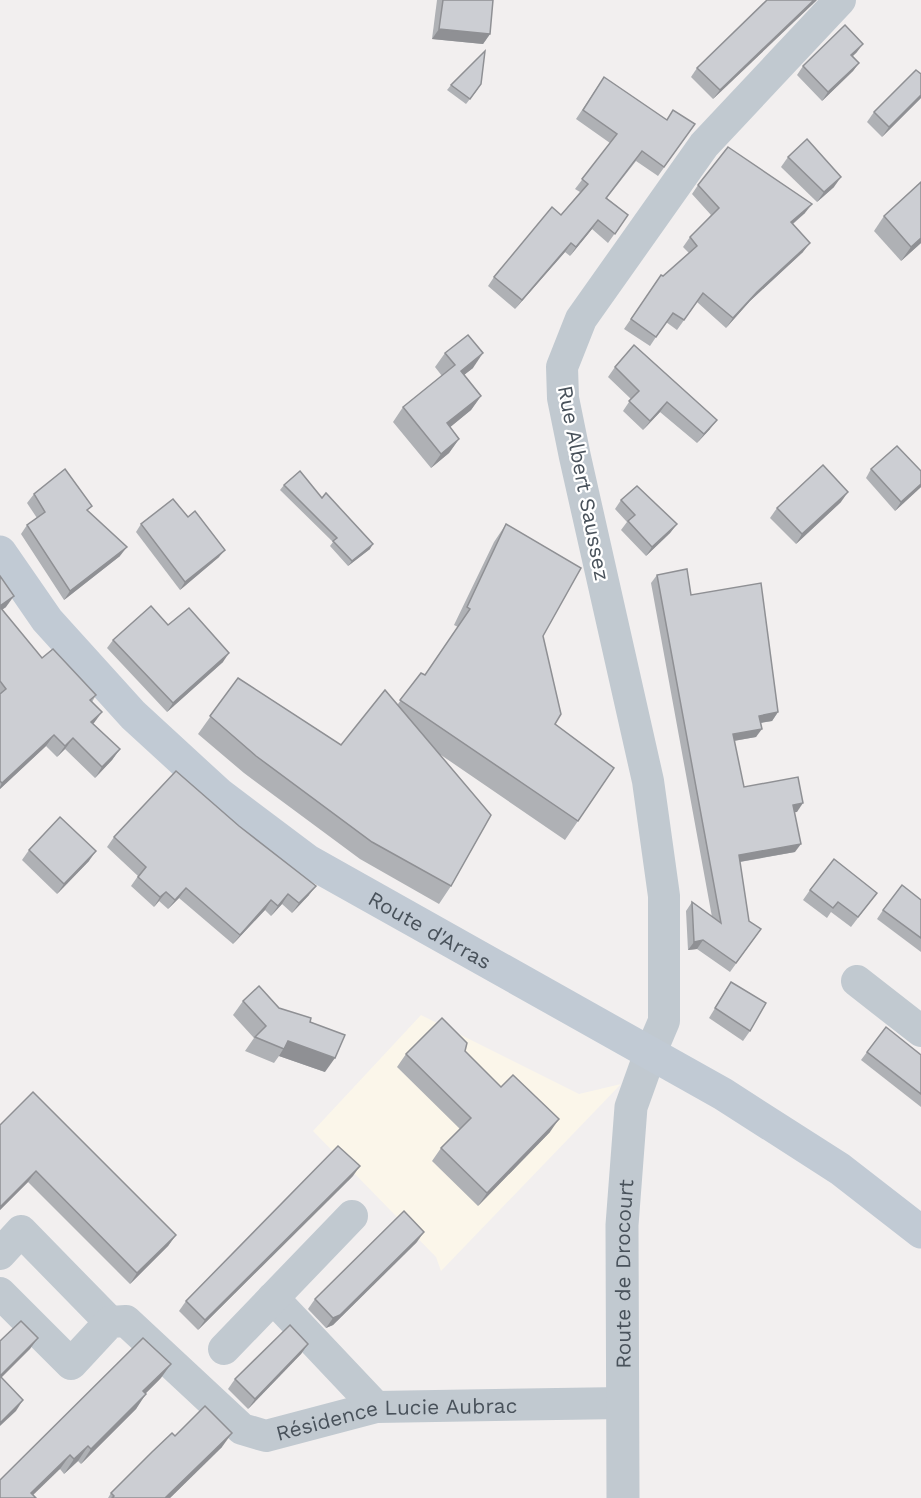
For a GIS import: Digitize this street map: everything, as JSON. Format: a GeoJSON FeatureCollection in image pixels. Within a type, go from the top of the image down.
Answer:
{"type":"FeatureCollection","features":[{"type":"Feature","properties":{"kind":"main road","name":"Route d'Arras"},"geometry":{"type":"LineString","coordinates":[[0,552],[68,645],[133,715],[219,794],[308,861],[788,1134],[840,1170],[921,1232]]}},
{"type":"Feature","properties":{"kind":"street","name":"Rue Albert Saussez"},"geometry":{"type":"LineString","coordinates":[[650,1054],[664,1021],[664,896],[648,781],[575,457],[563,398],[562,367],[581,319],[704,145],[840,0]]}},
{"type":"Feature","properties":{"kind":"street"},"geometry":{"type":"LineString","coordinates":[[857,981],[921,1031]]}},
{"type":"Feature","properties":{"kind":"street","name":"Route de Drocourt"},"geometry":{"type":"LineString","coordinates":[[623,1498],[622,1226],[631,1107],[650,1054]]}},
{"type":"Feature","properties":{"kind":"street"},"geometry":{"type":"LineString","coordinates":[[224,1349],[352,1216]]}},
{"type":"Feature","properties":{"kind":"street","name":"Résidence Lucie Aubrac"},"geometry":{"type":"LineString","coordinates":[[0,1254],[21,1231],[110,1322],[126,1321],[242,1429],[266,1436],[376,1407],[622,1403]]}},
{"type":"Feature","properties":{"kind":"street"},"geometry":{"type":"LineString","coordinates":[[0,1293],[71,1364],[110,1322]]}},
{"type":"Feature","properties":{"kind":"street"},"geometry":{"type":"LineString","coordinates":[[273,1298],[376,1407]]}},
{"type":"Feature","properties":{"kind":"shaded area"},"geometry":{"type":"Polygon","coordinates":[[[421,1015],[579,1094],[621,1084],[441,1271],[436,1257],[313,1131],[421,1015]]]}},
{"type":"Feature","properties":{"kind":"building"},"geometry":{"type":"Polygon","coordinates":[[[443,0],[493,0],[490,34],[439,29],[443,0]]]}},
{"type":"Feature","properties":{"kind":"building"},"geometry":{"type":"Polygon","coordinates":[[[767,0],[814,0],[720,90],[697,68],[767,0]]]}},
{"type":"Feature","properties":{"kind":"building"},"geometry":{"type":"Polygon","coordinates":[[[845,25],[863,44],[851,55],[859,63],[828,92],[803,66],[845,25]]]}},
{"type":"Feature","properties":{"kind":"building"},"geometry":{"type":"Polygon","coordinates":[[[485,51],[481,84],[470,99],[451,85],[485,51]]]}},
{"type":"Feature","properties":{"kind":"building"},"geometry":{"type":"Polygon","coordinates":[[[916,70],[921,74],[921,95],[889,127],[874,112],[916,70]]]}},
{"type":"Feature","properties":{"kind":"building"},"geometry":{"type":"Polygon","coordinates":[[[604,77],[667,120],[673,110],[695,124],[664,167],[642,151],[606,198],[628,215],[615,234],[598,220],[576,247],[571,243],[522,300],[494,277],[552,207],[561,215],[588,184],[582,179],[617,134],[583,110],[604,77]]]}},
{"type":"Feature","properties":{"kind":"building"},"geometry":{"type":"Polygon","coordinates":[[[807,139],[841,177],[824,192],[788,157],[807,139]]]}},
{"type":"Feature","properties":{"kind":"building"},"geometry":{"type":"Polygon","coordinates":[[[728,147],[812,204],[791,222],[810,243],[757,292],[733,318],[703,293],[684,320],[673,313],[656,337],[631,319],[661,275],[663,276],[697,246],[690,237],[719,208],[698,185],[728,147]]]}},
{"type":"Feature","properties":{"kind":"building"},"geometry":{"type":"Polygon","coordinates":[[[921,182],[921,238],[911,247],[884,216],[921,182]]]}},
{"type":"Feature","properties":{"kind":"building"},"geometry":{"type":"Polygon","coordinates":[[[468,335],[483,353],[461,371],[481,396],[447,423],[459,439],[441,454],[403,407],[455,365],[445,353],[468,335]]]}},
{"type":"Feature","properties":{"kind":"building"},"geometry":{"type":"Polygon","coordinates":[[[634,345],[717,420],[704,434],[667,402],[650,421],[629,401],[639,391],[615,367],[634,345]]]}},
{"type":"Feature","properties":{"kind":"building"},"geometry":{"type":"Polygon","coordinates":[[[897,446],[921,471],[921,484],[901,502],[871,469],[897,446]]]}},
{"type":"Feature","properties":{"kind":"building"},"geometry":{"type":"Polygon","coordinates":[[[823,465],[848,492],[802,534],[777,508],[823,465]]]}},
{"type":"Feature","properties":{"kind":"building"},"geometry":{"type":"Polygon","coordinates":[[[65,469],[92,506],[87,510],[127,547],[70,591],[27,525],[45,512],[34,494],[65,469]]]}},
{"type":"Feature","properties":{"kind":"building"},"geometry":{"type":"Polygon","coordinates":[[[300,471],[322,498],[326,493],[373,544],[352,561],[333,541],[337,538],[284,485],[300,471]]]}},
{"type":"Feature","properties":{"kind":"building"},"geometry":{"type":"Polygon","coordinates":[[[637,486],[677,524],[652,547],[628,521],[635,515],[621,500],[637,486]]]}},
{"type":"Feature","properties":{"kind":"building"},"geometry":{"type":"Polygon","coordinates":[[[173,499],[188,517],[195,511],[225,550],[185,582],[141,524],[173,499]]]}},
{"type":"Feature","properties":{"kind":"building"},"geometry":{"type":"Polygon","coordinates":[[[506,524],[581,568],[543,636],[561,714],[555,724],[614,768],[578,821],[400,700],[421,673],[425,675],[470,609],[467,607],[506,524]]]}},
{"type":"Feature","properties":{"kind":"building"},"geometry":{"type":"Polygon","coordinates":[[[687,569],[691,595],[761,583],[778,712],[759,716],[762,729],[733,734],[744,787],[798,777],[803,803],[793,805],[801,844],[739,855],[749,921],[761,929],[736,963],[703,940],[694,942],[692,902],[721,923],[657,575],[687,569]]]}},
{"type":"Feature","properties":{"kind":"building"},"geometry":{"type":"Polygon","coordinates":[[[0,576],[14,596],[0,606],[0,576]]]}},
{"type":"Feature","properties":{"kind":"building"},"geometry":{"type":"Polygon","coordinates":[[[151,606],[168,625],[189,608],[229,653],[173,703],[113,640],[151,606]]]}},
{"type":"Feature","properties":{"kind":"building"},"geometry":{"type":"Polygon","coordinates":[[[0,607],[42,658],[53,649],[96,695],[90,700],[102,712],[91,722],[120,749],[102,767],[73,738],[65,746],[54,735],[2,783],[0,781],[0,694],[6,689],[0,681],[0,607]]]}},
{"type":"Feature","properties":{"kind":"building"},"geometry":{"type":"Polygon","coordinates":[[[238,678],[341,745],[385,690],[491,815],[451,886],[372,842],[256,756],[210,716],[238,678]]]}},
{"type":"Feature","properties":{"kind":"building"},"geometry":{"type":"Polygon","coordinates":[[[176,771],[239,826],[316,886],[299,903],[288,894],[278,906],[271,900],[240,935],[186,888],[175,900],[166,892],[160,897],[138,877],[146,867],[114,837],[176,771]]]}},
{"type":"Feature","properties":{"kind":"building"},"geometry":{"type":"Polygon","coordinates":[[[60,817],[96,851],[64,884],[29,850],[60,817]]]}},
{"type":"Feature","properties":{"kind":"building"},"geometry":{"type":"Polygon","coordinates":[[[834,859],[877,893],[858,917],[838,902],[833,908],[810,890],[834,859]]]}},
{"type":"Feature","properties":{"kind":"building"},"geometry":{"type":"Polygon","coordinates":[[[902,885],[921,900],[921,938],[883,910],[902,885]]]}},
{"type":"Feature","properties":{"kind":"building"},"geometry":{"type":"Polygon","coordinates":[[[731,982],[766,1003],[750,1031],[715,1008],[731,982]]]}},
{"type":"Feature","properties":{"kind":"building"},"geometry":{"type":"Polygon","coordinates":[[[259,986],[279,1008],[311,1018],[310,1022],[345,1035],[335,1058],[288,1041],[284,1049],[255,1037],[266,1026],[243,1001],[259,986]]]}},
{"type":"Feature","properties":{"kind":"building"},"geometry":{"type":"Polygon","coordinates":[[[442,1018],[467,1043],[465,1051],[501,1087],[513,1075],[559,1119],[487,1193],[441,1148],[471,1118],[406,1054],[442,1018]]]}},
{"type":"Feature","properties":{"kind":"building"},"geometry":{"type":"Polygon","coordinates":[[[886,1027],[921,1055],[921,1094],[867,1052],[886,1027]]]}},
{"type":"Feature","properties":{"kind":"building"},"geometry":{"type":"Polygon","coordinates":[[[33,1092],[176,1235],[137,1273],[36,1171],[0,1207],[0,1125],[33,1092]]]}},
{"type":"Feature","properties":{"kind":"building"},"geometry":{"type":"Polygon","coordinates":[[[338,1146],[360,1166],[205,1320],[186,1301],[338,1146]]]}},
{"type":"Feature","properties":{"kind":"building"},"geometry":{"type":"Polygon","coordinates":[[[404,1211],[424,1232],[340,1315],[333,1318],[315,1299],[404,1211]]]}},
{"type":"Feature","properties":{"kind":"building"},"geometry":{"type":"Polygon","coordinates":[[[21,1321],[38,1338],[0,1376],[0,1341],[21,1321]]]}},
{"type":"Feature","properties":{"kind":"building"},"geometry":{"type":"Polygon","coordinates":[[[290,1325],[308,1344],[255,1399],[235,1379],[290,1325]]]}},
{"type":"Feature","properties":{"kind":"building"},"geometry":{"type":"Polygon","coordinates":[[[143,1338],[171,1364],[143,1391],[146,1394],[91,1449],[88,1446],[74,1459],[70,1455],[31,1493],[36,1498],[0,1498],[0,1480],[143,1338]]]}},
{"type":"Feature","properties":{"kind":"building"},"geometry":{"type":"Polygon","coordinates":[[[0,1376],[23,1400],[0,1423],[0,1376]]]}},
{"type":"Feature","properties":{"kind":"building"},"geometry":{"type":"Polygon","coordinates":[[[205,1406],[232,1433],[165,1498],[112,1498],[114,1496],[111,1493],[152,1452],[172,1433],[175,1436],[205,1406]]]}}]}
